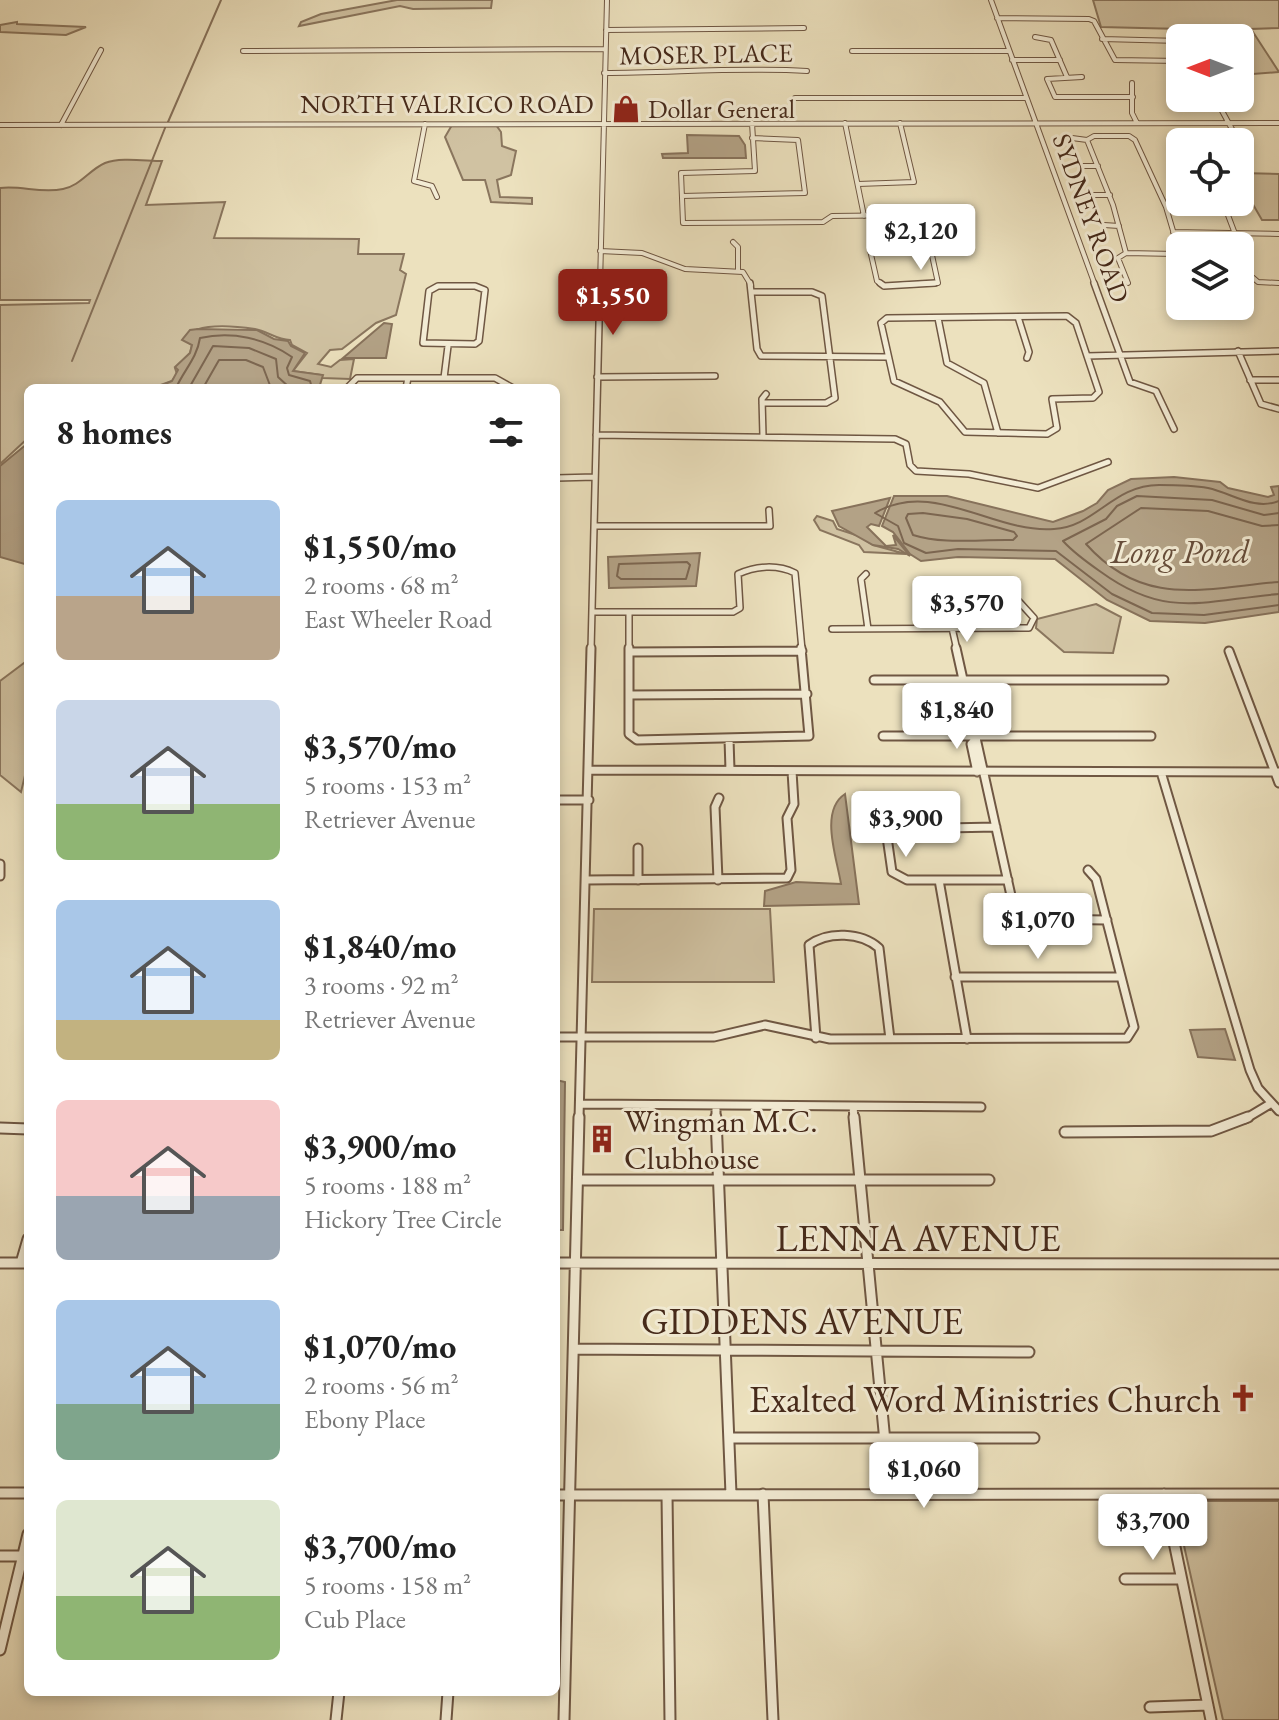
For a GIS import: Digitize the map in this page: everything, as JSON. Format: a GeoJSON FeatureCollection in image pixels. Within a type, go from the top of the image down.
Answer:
{"type":"FeatureCollection","features":[{"type":"Feature","properties":{"kind":"street"},"geometry":{"type":"LineString","coordinates":[[564,1720],[607,0]]}},
{"type":"Feature","properties":{"kind":"street","name":"SYDNEY ROAD"},"geometry":{"type":"LineString","coordinates":[[991,0],[1130,382],[1160,395],[1174,429]]}},
{"type":"Feature","properties":{"kind":"street"},"geometry":{"type":"LineString","coordinates":[[997,18],[1089,19],[1094,21],[1115,60],[1166,61]]}},
{"type":"Feature","properties":{"kind":"street"},"geometry":{"type":"LineString","coordinates":[[606,30],[804,28]]}},
{"type":"Feature","properties":{"kind":"street"},"geometry":{"type":"LineString","coordinates":[[1035,37],[1051,40],[1067,77]]}},
{"type":"Feature","properties":{"kind":"street"},"geometry":{"type":"LineString","coordinates":[[1102,39],[1166,41]]}},
{"type":"Feature","properties":{"kind":"street"},"geometry":{"type":"LineString","coordinates":[[243,51],[605,49]]}},
{"type":"Feature","properties":{"kind":"street"},"geometry":{"type":"LineString","coordinates":[[61,125],[101,50]]}},
{"type":"Feature","properties":{"kind":"street"},"geometry":{"type":"LineString","coordinates":[[852,51],[1009,51]]}},
{"type":"Feature","properties":{"kind":"street"},"geometry":{"type":"LineString","coordinates":[[1012,60],[1060,60]]}},
{"type":"Feature","properties":{"kind":"street","name":"MOSER PLACE"},"geometry":{"type":"LineString","coordinates":[[604,73],[696,73],[745,67],[807,71]]}},
{"type":"Feature","properties":{"kind":"street"},"geometry":{"type":"LineString","coordinates":[[1082,77],[1047,78],[1055,97],[1133,97]]}},
{"type":"Feature","properties":{"kind":"street"},"geometry":{"type":"LineString","coordinates":[[1132,83],[1132,113],[1137,123]]}},
{"type":"Feature","properties":{"kind":"street"},"geometry":{"type":"LineString","coordinates":[[795,98],[1026,98]]}},
{"type":"Feature","properties":{"kind":"street"},"geometry":{"type":"LineString","coordinates":[[1222,112],[1231,128]]}},
{"type":"Feature","properties":{"kind":"street"},"geometry":{"type":"LineString","coordinates":[[749,123],[755,171],[681,173],[683,223],[720,225],[735,220],[823,222],[834,216],[922,218],[930,246],[938,283],[884,286],[877,281],[870,250],[877,246],[930,246],[960,246]]}},
{"type":"Feature","properties":{"kind":"street"},"geometry":{"type":"LineString","coordinates":[[845,123],[864,216]]}},
{"type":"Feature","properties":{"kind":"street"},"geometry":{"type":"LineString","coordinates":[[858,184],[914,182],[900,123]]}},
{"type":"Feature","properties":{"kind":"street"},"geometry":{"type":"LineString","coordinates":[[1104,123],[1110,136]]}},
{"type":"Feature","properties":{"kind":"street","name":"NORTH VALRICO ROAD"},"geometry":{"type":"LineString","coordinates":[[0,125],[1279,123]]}},
{"type":"Feature","properties":{"kind":"street"},"geometry":{"type":"LineString","coordinates":[[425,124],[414,181],[432,186],[437,197]]}},
{"type":"Feature","properties":{"kind":"street"},"geometry":{"type":"LineString","coordinates":[[682,196],[805,193],[798,140],[751,134]]}},
{"type":"Feature","properties":{"kind":"street"},"geometry":{"type":"LineString","coordinates":[[1072,138],[1087,140],[1110,136],[1135,140],[1166,207],[1173,232]]}},
{"type":"Feature","properties":{"kind":"street"},"geometry":{"type":"LineString","coordinates":[[1087,140],[1110,195],[1126,253]]}},
{"type":"Feature","properties":{"kind":"street"},"geometry":{"type":"LineString","coordinates":[[1082,166],[1098,166]]}},
{"type":"Feature","properties":{"kind":"street"},"geometry":{"type":"LineString","coordinates":[[1093,195],[1110,195]]}},
{"type":"Feature","properties":{"kind":"street"},"geometry":{"type":"LineString","coordinates":[[1104,225],[1119,226]]}},
{"type":"Feature","properties":{"kind":"street"},"geometry":{"type":"LineString","coordinates":[[1254,234],[1279,234]]}},
{"type":"Feature","properties":{"kind":"street"},"geometry":{"type":"LineString","coordinates":[[733,242],[738,247],[738,270]]}},
{"type":"Feature","properties":{"kind":"street"},"geometry":{"type":"LineString","coordinates":[[600,251],[634,252],[685,269],[738,270],[748,276],[758,354],[888,357]]}},
{"type":"Feature","properties":{"kind":"street"},"geometry":{"type":"LineString","coordinates":[[1128,283],[1118,258],[1126,253],[1166,254]]}},
{"type":"Feature","properties":{"kind":"street"},"geometry":{"type":"LineString","coordinates":[[667,263],[674,259]]}},
{"type":"Feature","properties":{"kind":"street"},"geometry":{"type":"LineString","coordinates":[[1254,280],[1279,283]]}},
{"type":"Feature","properties":{"kind":"street"},"geometry":{"type":"LineString","coordinates":[[438,286],[481,287],[485,290],[479,341],[470,346],[448,346],[427,345],[421,340],[429,291],[438,286]]}},
{"type":"Feature","properties":{"kind":"street"},"geometry":{"type":"LineString","coordinates":[[751,292],[820,294],[831,357],[835,398],[832,402],[762,403]]}},
{"type":"Feature","properties":{"kind":"street"},"geometry":{"type":"LineString","coordinates":[[1018,317],[1029,352],[1027,358]]}},
{"type":"Feature","properties":{"kind":"street"},"geometry":{"type":"LineString","coordinates":[[1018,317],[1073,319],[1099,392],[1097,397],[1050,401],[1057,428],[1054,433],[965,432],[952,411],[935,398],[898,387],[881,323],[884,319],[1018,317]]}},
{"type":"Feature","properties":{"kind":"street"},"geometry":{"type":"LineString","coordinates":[[938,318],[947,363],[984,383],[998,433]]}},
{"type":"Feature","properties":{"kind":"street"},"geometry":{"type":"LineString","coordinates":[[444,378],[448,346]]}},
{"type":"Feature","properties":{"kind":"street"},"geometry":{"type":"LineString","coordinates":[[1238,351],[1261,404],[1279,409]]}},
{"type":"Feature","properties":{"kind":"street"},"geometry":{"type":"LineString","coordinates":[[1087,356],[1279,351]]}},
{"type":"Feature","properties":{"kind":"street"},"geometry":{"type":"LineString","coordinates":[[597,377],[715,376]]}},
{"type":"Feature","properties":{"kind":"street"},"geometry":{"type":"LineString","coordinates":[[351,384],[357,378],[495,378],[506,384]]}},
{"type":"Feature","properties":{"kind":"street"},"geometry":{"type":"LineString","coordinates":[[407,384],[408,378]]}},
{"type":"Feature","properties":{"kind":"street"},"geometry":{"type":"LineString","coordinates":[[1250,380],[1279,380]]}},
{"type":"Feature","properties":{"kind":"street"},"geometry":{"type":"LineString","coordinates":[[763,436],[762,403],[766,394]]}},
{"type":"Feature","properties":{"kind":"street"},"geometry":{"type":"LineString","coordinates":[[596,435],[895,439],[906,444],[910,465],[916,471],[969,474],[1038,488],[1108,462]]}},
{"type":"Feature","properties":{"kind":"street"},"geometry":{"type":"LineString","coordinates":[[560,478],[595,477]]}},
{"type":"Feature","properties":{"kind":"street"},"geometry":{"type":"LineString","coordinates":[[595,526],[770,526],[769,510]]}},
{"type":"Feature","properties":{"kind":"street"},"geometry":{"type":"LineString","coordinates":[[594,612],[629,612],[733,612],[740,608],[738,574],[745,569],[788,568],[795,573],[811,731],[806,738],[637,740],[629,734],[629,612]]}},
{"type":"Feature","properties":{"kind":"street"},"geometry":{"type":"LineString","coordinates":[[866,574],[861,579],[868,629]]}},
{"type":"Feature","properties":{"kind":"street"},"geometry":{"type":"LineString","coordinates":[[832,629],[1033,626],[1034,618],[1013,595],[1013,587]]}},
{"type":"Feature","properties":{"kind":"street"},"geometry":{"type":"LineString","coordinates":[[939,593],[946,601],[975,738],[971,744],[996,827],[1014,909],[1020,917],[1107,920]]}},
{"type":"Feature","properties":{"kind":"street"},"geometry":{"type":"LineString","coordinates":[[629,652],[802,651]]}},
{"type":"Feature","properties":{"kind":"street"},"geometry":{"type":"LineString","coordinates":[[1229,651],[1279,783]]}},
{"type":"Feature","properties":{"kind":"street"},"geometry":{"type":"LineString","coordinates":[[874,680],[1164,680]]}},
{"type":"Feature","properties":{"kind":"street"},"geometry":{"type":"LineString","coordinates":[[629,695],[807,694]]}},
{"type":"Feature","properties":{"kind":"street"},"geometry":{"type":"LineString","coordinates":[[883,736],[1151,736]]}},
{"type":"Feature","properties":{"kind":"street"},"geometry":{"type":"LineString","coordinates":[[729,739],[730,770]]}},
{"type":"Feature","properties":{"kind":"street"},"geometry":{"type":"LineString","coordinates":[[590,770],[1277,772]]}},
{"type":"Feature","properties":{"kind":"street"},"geometry":{"type":"LineString","coordinates":[[587,880],[778,880],[790,874],[787,818],[794,804],[792,771]]}},
{"type":"Feature","properties":{"kind":"street"},"geometry":{"type":"LineString","coordinates":[[1161,772],[1250,1070],[1270,1104],[1279,1111]]}},
{"type":"Feature","properties":{"kind":"street"},"geometry":{"type":"LineString","coordinates":[[718,880],[715,807],[719,798]]}},
{"type":"Feature","properties":{"kind":"street"},"geometry":{"type":"LineString","coordinates":[[560,800],[589,800]]}},
{"type":"Feature","properties":{"kind":"street"},"geometry":{"type":"LineString","coordinates":[[996,827],[891,831],[887,837],[894,876],[902,880],[1008,880]]}},
{"type":"Feature","properties":{"kind":"street"},"geometry":{"type":"LineString","coordinates":[[638,848],[638,880]]}},
{"type":"Feature","properties":{"kind":"street"},"geometry":{"type":"LineString","coordinates":[[0,864],[0,876]]}},
{"type":"Feature","properties":{"kind":"street"},"geometry":{"type":"LineString","coordinates":[[560,1037],[714,1037],[765,1025],[816,1038],[1122,1039],[1131,1035],[1134,1027],[1096,879],[1088,870]]}},
{"type":"Feature","properties":{"kind":"street"},"geometry":{"type":"LineString","coordinates":[[939,880],[967,1039]]}},
{"type":"Feature","properties":{"kind":"street"},"geometry":{"type":"LineString","coordinates":[[816,1038],[809,945],[819,938],[866,938],[879,948],[890,1039]]}},
{"type":"Feature","properties":{"kind":"street"},"geometry":{"type":"LineString","coordinates":[[955,977],[1121,977]]}},
{"type":"Feature","properties":{"kind":"street"},"geometry":{"type":"LineString","coordinates":[[581,1104],[981,1107]]}},
{"type":"Feature","properties":{"kind":"street"},"geometry":{"type":"LineString","coordinates":[[1065,1132],[1211,1131],[1236,1124],[1270,1104]]}},
{"type":"Feature","properties":{"kind":"street"},"geometry":{"type":"LineString","coordinates":[[716,1106],[731,1494]]}},
{"type":"Feature","properties":{"kind":"street"},"geometry":{"type":"LineString","coordinates":[[853,1106],[890,1494]]}},
{"type":"Feature","properties":{"kind":"street"},"geometry":{"type":"LineString","coordinates":[[0,1128],[24,1129]]}},
{"type":"Feature","properties":{"kind":"street"},"geometry":{"type":"LineString","coordinates":[[579,1180],[989,1180]]}},
{"type":"Feature","properties":{"kind":"street"},"geometry":{"type":"LineString","coordinates":[[0,1263],[24,1263]]}},
{"type":"Feature","properties":{"kind":"street","name":"LENNA AVENUE"},"geometry":{"type":"LineString","coordinates":[[560,1263],[869,1266],[1279,1264]]}},
{"type":"Feature","properties":{"kind":"street","name":"GIDDENS AVENUE"},"geometry":{"type":"LineString","coordinates":[[574,1349],[1029,1352]]}},
{"type":"Feature","properties":{"kind":"street"},"geometry":{"type":"LineString","coordinates":[[730,1438],[1034,1438]]}},
{"type":"Feature","properties":{"kind":"street"},"geometry":{"type":"LineString","coordinates":[[0,1493],[24,1493]]}},
{"type":"Feature","properties":{"kind":"street"},"geometry":{"type":"LineString","coordinates":[[763,1494],[773,1720]]}},
{"type":"Feature","properties":{"kind":"street"},"geometry":{"type":"LineString","coordinates":[[1164,1494],[1211,1720]]}},
{"type":"Feature","properties":{"kind":"street"},"geometry":{"type":"LineString","coordinates":[[560,1495],[1279,1494]]}},
{"type":"Feature","properties":{"kind":"street"},"geometry":{"type":"LineString","coordinates":[[667,1495],[670,1720]]}},
{"type":"Feature","properties":{"kind":"street"},"geometry":{"type":"LineString","coordinates":[[0,1650],[24,1552]]}},
{"type":"Feature","properties":{"kind":"street"},"geometry":{"type":"LineString","coordinates":[[0,1556],[23,1556]]}},
{"type":"Feature","properties":{"kind":"street"},"geometry":{"type":"LineString","coordinates":[[1125,1579],[1181,1579]]}},
{"type":"Feature","properties":{"kind":"street"},"geometry":{"type":"LineString","coordinates":[[336,1720],[339,1696]]}},
{"type":"Feature","properties":{"kind":"street"},"geometry":{"type":"LineString","coordinates":[[446,1720],[448,1696]]}},
{"type":"Feature","properties":{"kind":"street"},"geometry":{"type":"LineString","coordinates":[[1150,1707],[1208,1705]]}},
{"type":"Feature","properties":{"kind":"shaded area"},"geometry":{"type":"Polygon","coordinates":[[[397,0],[492,0],[491,8],[413,9],[400,6],[299,26],[301,22],[321,14],[397,0]]]}},
{"type":"Feature","properties":{"kind":"shaded area"},"geometry":{"type":"Polygon","coordinates":[[[1093,0],[1279,0],[1279,28],[1254,29],[1254,24],[1166,24],[1166,29],[1101,27],[1093,0]]]}},
{"type":"Feature","properties":{"kind":"shaded area"},"geometry":{"type":"Polygon","coordinates":[[[17,22],[86,27],[66,35],[0,32],[0,25],[17,22]]]}},
{"type":"Feature","properties":{"kind":"shaded area"},"geometry":{"type":"Polygon","coordinates":[[[1254,34],[1279,72],[1254,74],[1254,34]]]}},
{"type":"Feature","properties":{"kind":"shaded area"},"geometry":{"type":"Polygon","coordinates":[[[452,125],[496,125],[501,132],[502,146],[516,151],[511,175],[497,180],[500,197],[532,198],[532,204],[491,202],[485,180],[463,180],[445,137],[452,125]]]}},
{"type":"Feature","properties":{"kind":"shaded area"},"geometry":{"type":"Polygon","coordinates":[[[162,161],[146,205],[225,202],[214,238],[359,239],[358,254],[404,254],[400,270],[406,274],[396,315],[376,323],[342,349],[330,350],[318,364],[331,367],[340,360],[354,359],[350,379],[322,378],[322,375],[293,371],[307,353],[292,345],[290,340],[255,329],[216,326],[196,330],[183,339],[192,345],[190,353],[175,368],[177,374],[172,381],[163,384],[24,384],[24,442],[0,464],[0,305],[89,303],[90,300],[0,300],[0,188],[63,189],[105,163],[162,161]]]}},
{"type":"Feature","properties":{"kind":"shaded area"},"geometry":{"type":"Polygon","coordinates":[[[1254,173],[1279,174],[1279,220],[1262,220],[1254,206],[1254,173]]]}},
{"type":"Feature","properties":{"kind":"shaded area"},"geometry":{"type":"Polygon","coordinates":[[[817,516],[833,521],[837,529],[859,536],[873,545],[906,554],[864,552],[859,545],[820,530],[814,520],[817,516]]]}},
{"type":"Feature","properties":{"kind":"shaded area"},"geometry":{"type":"Polygon","coordinates":[[[1096,604],[1121,617],[1113,653],[1064,652],[1036,628],[1037,619],[1096,604]]]}},
{"type":"Feature","properties":{"kind":"shaded area"},"geometry":{"type":"Polygon","coordinates":[[[24,663],[24,780],[21,792],[0,775],[0,681],[24,663]]]}},
{"type":"Feature","properties":{"kind":"shaded area"},"geometry":{"type":"Polygon","coordinates":[[[594,909],[770,909],[774,982],[592,982],[594,909]]]}},
{"type":"Feature","properties":{"kind":"shaded area"},"geometry":{"type":"Polygon","coordinates":[[[1174,1501],[1279,1501],[1279,1720],[1223,1720],[1174,1501]]]}},
{"type":"Feature","properties":{"kind":"water"},"geometry":{"type":"Polygon","coordinates":[[[687,135],[739,136],[745,145],[746,158],[663,158],[662,154],[688,153],[687,135]]]}},
{"type":"Feature","properties":{"kind":"water"},"geometry":{"type":"Polygon","coordinates":[[[384,323],[392,324],[386,358],[343,358],[384,323]]]}},
{"type":"Feature","properties":{"kind":"water"},"geometry":{"type":"Polygon","coordinates":[[[190,330],[257,330],[274,339],[288,341],[305,353],[293,371],[323,375],[320,384],[165,384],[172,381],[178,370],[175,367],[190,353],[192,345],[182,340],[190,330]]]}},
{"type":"Feature","properties":{"kind":"water"},"geometry":{"type":"Polygon","coordinates":[[[24,446],[24,564],[0,557],[0,466],[24,446]]]}},
{"type":"Feature","properties":{"kind":"water","name":"Long Pond"},"geometry":{"type":"Polygon","coordinates":[[[1174,477],[1220,482],[1228,488],[1268,497],[1274,495],[1271,487],[1279,486],[1279,612],[1205,623],[1150,621],[1107,600],[1055,559],[958,557],[921,561],[910,554],[893,532],[882,526],[894,496],[947,496],[1053,522],[1083,511],[1097,503],[1108,490],[1131,479],[1174,477]]]}},
{"type":"Feature","properties":{"kind":"water"},"geometry":{"type":"Polygon","coordinates":[[[890,498],[879,526],[871,524],[867,527],[886,546],[896,545],[893,535],[910,556],[898,549],[873,545],[839,526],[832,511],[890,498]]]}},
{"type":"Feature","properties":{"kind":"water"},"geometry":{"type":"Polygon","coordinates":[[[700,553],[696,586],[609,588],[608,557],[700,553]]]}},
{"type":"Feature","properties":{"kind":"water"},"geometry":{"type":"Polygon","coordinates":[[[845,794],[859,904],[764,906],[765,891],[796,882],[841,884],[831,823],[837,802],[845,794]]]}},
{"type":"Feature","properties":{"kind":"water"},"geometry":{"type":"Polygon","coordinates":[[[1225,1029],[1235,1060],[1198,1057],[1190,1030],[1225,1029]]]}},
{"type":"Feature","properties":{"kind":"water"},"geometry":{"type":"Polygon","coordinates":[[[560,1081],[565,1082],[563,1230],[560,1230],[560,1081]]]}},
{"type":"Feature","properties":{"kind":"waterway"},"geometry":{"type":"LineString","coordinates":[[168,122],[221,0]]}},
{"type":"Feature","properties":{"kind":"waterway"},"geometry":{"type":"LineString","coordinates":[[72,361],[165,128]]}},
{"type":"Feature","properties":{"kind":"place","name":"Dollar General"},"geometry":{"type":"Point","coordinates":[626,109]}},
{"type":"Feature","properties":{"kind":"place","name":"Wingman M.C. Clubhouse"},"geometry":{"type":"Point","coordinates":[602,1139]}},
{"type":"Feature","properties":{"kind":"place","name":"Exalted Word Ministries Church"},"geometry":{"type":"Point","coordinates":[1243,1398]}}]}
